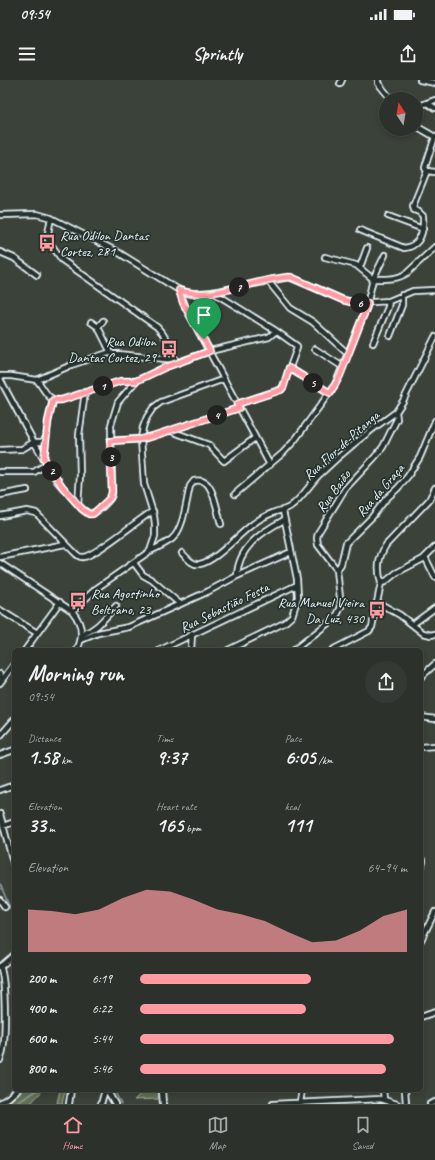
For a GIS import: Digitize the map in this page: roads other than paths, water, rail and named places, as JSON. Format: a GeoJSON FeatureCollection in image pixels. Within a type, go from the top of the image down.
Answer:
{"type":"FeatureCollection","features":[{"type":"Feature","properties":{"kind":"street"},"geometry":{"type":"LineString","coordinates":[[378,80],[378,83],[385,92]]}},
{"type":"Feature","properties":{"kind":"street"},"geometry":{"type":"LineString","coordinates":[[420,80],[435,83]]}},
{"type":"Feature","properties":{"kind":"street"},"geometry":{"type":"LineString","coordinates":[[423,104],[435,100]]}},
{"type":"Feature","properties":{"kind":"street"},"geometry":{"type":"LineString","coordinates":[[427,103],[435,108]]}},
{"type":"Feature","properties":{"kind":"street"},"geometry":{"type":"LineString","coordinates":[[360,230],[406,248],[411,246],[420,238],[423,229],[422,214],[414,210],[413,206],[427,171],[425,168],[435,137],[423,130]]}},
{"type":"Feature","properties":{"kind":"street"},"geometry":{"type":"LineString","coordinates":[[427,171],[435,172]]}},
{"type":"Feature","properties":{"kind":"street"},"geometry":{"type":"LineString","coordinates":[[0,215],[37,214],[51,218],[116,251],[179,290],[197,294],[291,277],[343,300],[351,302],[368,303],[389,301],[413,291],[435,290]]}},
{"type":"Feature","properties":{"kind":"street"},"geometry":{"type":"LineString","coordinates":[[388,216],[423,229]]}},
{"type":"Feature","properties":{"kind":"street"},"geometry":{"type":"LineString","coordinates":[[51,218],[48,240],[62,260],[156,327],[168,341],[176,361]]}},
{"type":"Feature","properties":{"kind":"street"},"geometry":{"type":"LineString","coordinates":[[325,257],[352,264],[360,268],[372,279],[394,278],[403,275],[435,247]]}},
{"type":"Feature","properties":{"kind":"street"},"geometry":{"type":"LineString","coordinates":[[360,268],[367,248]]}},
{"type":"Feature","properties":{"kind":"street"},"geometry":{"type":"LineString","coordinates":[[0,252],[20,263],[37,276]]}},
{"type":"Feature","properties":{"kind":"street"},"geometry":{"type":"LineString","coordinates":[[234,494],[270,465],[295,440],[330,393],[343,367],[364,315],[368,303],[372,279],[385,255]]}},
{"type":"Feature","properties":{"kind":"street"},"geometry":{"type":"LineString","coordinates":[[268,281],[290,308],[316,325],[348,354]]}},
{"type":"Feature","properties":{"kind":"street"},"geometry":{"type":"LineString","coordinates":[[179,290],[183,303],[270,465]]}},
{"type":"Feature","properties":{"kind":"street"},"geometry":{"type":"LineString","coordinates":[[110,441],[141,439],[171,431],[281,390],[284,386],[289,368],[297,351],[297,346],[276,331],[213,292]]}},
{"type":"Feature","properties":{"kind":"street"},"geometry":{"type":"LineString","coordinates":[[390,336],[402,305],[402,295]]}},
{"type":"Feature","properties":{"kind":"street"},"geometry":{"type":"LineString","coordinates":[[373,343],[388,307],[389,301]]}},
{"type":"Feature","properties":{"kind":"street"},"geometry":{"type":"LineString","coordinates":[[98,328],[103,321]]}},
{"type":"Feature","properties":{"kind":"street"},"geometry":{"type":"LineString","coordinates":[[91,322],[98,328],[111,353]]}},
{"type":"Feature","properties":{"kind":"street"},"geometry":{"type":"LineString","coordinates":[[176,361],[111,353],[74,364],[37,380],[11,376],[0,377],[34,442],[62,486],[89,514],[93,514],[110,498],[112,492],[110,441],[111,425],[118,402],[136,381],[176,361],[269,337],[276,331]]}},
{"type":"Feature","properties":{"kind":"street","name":"Rua Baião"},"geometry":{"type":"LineString","coordinates":[[338,570],[318,545],[318,533],[345,489],[383,447],[396,418],[396,412],[435,337]]}},
{"type":"Feature","properties":{"kind":"street"},"geometry":{"type":"LineString","coordinates":[[316,350],[343,367]]}},
{"type":"Feature","properties":{"kind":"street"},"geometry":{"type":"LineString","coordinates":[[289,368],[330,393]]}},
{"type":"Feature","properties":{"kind":"street"},"geometry":{"type":"LineString","coordinates":[[150,551],[155,536],[155,524],[153,511],[143,476],[141,439],[143,427],[147,417],[157,405],[167,399],[224,379]]}},
{"type":"Feature","properties":{"kind":"street"},"geometry":{"type":"LineString","coordinates":[[37,380],[53,400],[44,458]]}},
{"type":"Feature","properties":{"kind":"street"},"geometry":{"type":"LineString","coordinates":[[53,400],[62,400],[121,381],[136,381]]}},
{"type":"Feature","properties":{"kind":"street"},"geometry":{"type":"LineString","coordinates":[[78,504],[80,475],[79,435],[85,392]]}},
{"type":"Feature","properties":{"kind":"street","name":"Rua Flor-de-Pitanga"},"geometry":{"type":"LineString","coordinates":[[182,554],[194,564],[197,565],[204,563],[218,554],[257,521],[275,512],[283,511],[296,502],[319,475],[396,412]]}},
{"type":"Feature","properties":{"kind":"street","name":"Rua da Graça"},"geometry":{"type":"LineString","coordinates":[[338,570],[346,543],[372,517],[386,499],[408,476],[420,457],[435,421]]}},
{"type":"Feature","properties":{"kind":"street"},"geometry":{"type":"LineString","coordinates":[[171,431],[210,445],[223,460],[226,460],[255,438]]}},
{"type":"Feature","properties":{"kind":"street"},"geometry":{"type":"LineString","coordinates":[[0,450],[22,449],[34,442],[42,442],[47,436]]}},
{"type":"Feature","properties":{"kind":"street"},"geometry":{"type":"LineString","coordinates":[[0,472],[34,472],[48,464]]}},
{"type":"Feature","properties":{"kind":"street"},"geometry":{"type":"LineString","coordinates":[[72,611],[97,588],[150,551],[173,538],[181,525],[190,486],[194,481],[202,481],[208,485],[221,524]]}},
{"type":"Feature","properties":{"kind":"street"},"geometry":{"type":"LineString","coordinates":[[336,648],[371,630],[382,583],[378,567],[381,553],[386,545],[429,500],[435,488]]}},
{"type":"Feature","properties":{"kind":"street"},"geometry":{"type":"LineString","coordinates":[[0,495],[27,490]]}},
{"type":"Feature","properties":{"kind":"street"},"geometry":{"type":"LineString","coordinates":[[0,516],[33,512],[38,515],[75,554],[82,558],[99,550],[153,511]]}},
{"type":"Feature","properties":{"kind":"street"},"geometry":{"type":"LineString","coordinates":[[236,648],[290,619],[298,601],[298,584],[283,511]]}},
{"type":"Feature","properties":{"kind":"street"},"geometry":{"type":"LineString","coordinates":[[237,576],[240,558],[247,548],[261,534],[284,520]]}},
{"type":"Feature","properties":{"kind":"street"},"geometry":{"type":"LineString","coordinates":[[0,557],[65,544]]}},
{"type":"Feature","properties":{"kind":"street"},"geometry":{"type":"LineString","coordinates":[[382,583],[396,573],[425,557],[435,547]]}},
{"type":"Feature","properties":{"kind":"street"},"geometry":{"type":"LineString","coordinates":[[82,638],[98,633],[129,627],[291,552]]}},
{"type":"Feature","properties":{"kind":"street"},"geometry":{"type":"LineString","coordinates":[[425,557],[435,577]]}},
{"type":"Feature","properties":{"kind":"street"},"geometry":{"type":"LineString","coordinates":[[0,563],[72,611],[78,620],[82,638]]}},
{"type":"Feature","properties":{"kind":"street"},"geometry":{"type":"LineString","coordinates":[[134,563],[145,577],[152,580],[180,604]]}},
{"type":"Feature","properties":{"kind":"street"},"geometry":{"type":"LineString","coordinates":[[296,648],[338,614],[341,603],[338,570]]}},
{"type":"Feature","properties":{"kind":"street","name":"Rua Sebastião Festa"},"geometry":{"type":"LineString","coordinates":[[164,648],[298,584]]}},
{"type":"Feature","properties":{"kind":"street"},"geometry":{"type":"LineString","coordinates":[[26,648],[60,602]]}},
{"type":"Feature","properties":{"kind":"street"},"geometry":{"type":"LineString","coordinates":[[377,602],[400,615],[413,624],[422,633],[431,635],[435,634]]}},
{"type":"Feature","properties":{"kind":"street"},"geometry":{"type":"LineString","coordinates":[[78,648],[82,638],[102,623],[116,606]]}},
{"type":"Feature","properties":{"kind":"street"},"geometry":{"type":"LineString","coordinates":[[413,624],[435,608]]}},
{"type":"Feature","properties":{"kind":"street"},"geometry":{"type":"LineString","coordinates":[[0,610],[37,633]]}},
{"type":"Feature","properties":{"kind":"street"},"geometry":{"type":"LineString","coordinates":[[191,648],[192,634]]}},
{"type":"Feature","properties":{"kind":"street"},"geometry":{"type":"LineString","coordinates":[[423,675],[435,664]]}},
{"type":"Feature","properties":{"kind":"street"},"geometry":{"type":"LineString","coordinates":[[1,682],[12,667]]}},
{"type":"Feature","properties":{"kind":"street"},"geometry":{"type":"LineString","coordinates":[[0,674],[1,682]]}},
{"type":"Feature","properties":{"kind":"street"},"geometry":{"type":"LineString","coordinates":[[423,717],[435,719]]}},
{"type":"Feature","properties":{"kind":"street"},"geometry":{"type":"LineString","coordinates":[[0,736],[12,722]]}},
{"type":"Feature","properties":{"kind":"street"},"geometry":{"type":"LineString","coordinates":[[423,747],[435,746]]}},
{"type":"Feature","properties":{"kind":"street"},"geometry":{"type":"LineString","coordinates":[[0,756],[12,751]]}},
{"type":"Feature","properties":{"kind":"street"},"geometry":{"type":"LineString","coordinates":[[0,790],[12,786]]}},
{"type":"Feature","properties":{"kind":"street"},"geometry":{"type":"LineString","coordinates":[[0,814],[12,855]]}},
{"type":"Feature","properties":{"kind":"street"},"geometry":{"type":"LineString","coordinates":[[3,826],[12,823]]}},
{"type":"Feature","properties":{"kind":"street"},"geometry":{"type":"LineString","coordinates":[[0,900],[5,907]]}},
{"type":"Feature","properties":{"kind":"street"},"geometry":{"type":"LineString","coordinates":[[423,936],[435,912]]}},
{"type":"Feature","properties":{"kind":"street"},"geometry":{"type":"LineString","coordinates":[[0,1060],[3,1053],[4,1044],[4,984],[0,968],[12,957]]}},
{"type":"Feature","properties":{"kind":"street"},"geometry":{"type":"LineString","coordinates":[[423,1016],[435,1012]]}},
{"type":"Feature","properties":{"kind":"street"},"geometry":{"type":"LineString","coordinates":[[0,1104],[13,1092]]}},
{"type":"Feature","properties":{"kind":"street"},"geometry":{"type":"LineString","coordinates":[[69,1104],[71,1092]]}},
{"type":"Feature","properties":{"kind":"street"},"geometry":{"type":"LineString","coordinates":[[101,1104],[105,1092]]}},
{"type":"Feature","properties":{"kind":"street"},"geometry":{"type":"LineString","coordinates":[[107,1092],[115,1104]]}},
{"type":"Feature","properties":{"kind":"street"},"geometry":{"type":"LineString","coordinates":[[162,1092],[162,1104]]}},
{"type":"Feature","properties":{"kind":"street"},"geometry":{"type":"LineString","coordinates":[[300,1102],[302,1092]]}},
{"type":"Feature","properties":{"kind":"street"},"geometry":{"type":"LineString","coordinates":[[383,1092],[384,1099]]}},
{"type":"Feature","properties":{"kind":"street"},"geometry":{"type":"LineString","coordinates":[[405,1092],[406,1104]]}},
{"type":"Feature","properties":{"kind":"street"},"geometry":{"type":"LineString","coordinates":[[272,1104],[384,1099],[397,1104]]}},
{"type":"Feature","properties":{"kind":"street"},"geometry":{"type":"LineString","coordinates":[[430,1104],[435,1102]]}},
{"type":"Feature","properties":{"kind":"waterway"},"geometry":{"type":"LineString","coordinates":[[0,884],[12,912]]}},
{"type":"Feature","properties":{"kind":"waterway"},"geometry":{"type":"LineString","coordinates":[[15,1104],[35,1092]]}},
{"type":"Feature","properties":{"kind":"waterway"},"geometry":{"type":"LineString","coordinates":[[115,1092],[121,1104]]}},
{"type":"Feature","properties":{"kind":"place","name":"Rua Odilon Dantas Cortez, 281"},"geometry":{"type":"Point","coordinates":[47,243]}},
{"type":"Feature","properties":{"kind":"place","name":"Rua Odilon Dantas Cortez, 29"},"geometry":{"type":"Point","coordinates":[169,349]}},
{"type":"Feature","properties":{"kind":"place","name":"Rua Agostinho Beltrano, 23"},"geometry":{"type":"Point","coordinates":[78,601]}},
{"type":"Feature","properties":{"kind":"place","name":"Rua Manuel Vieira Da Luz, 430"},"geometry":{"type":"Point","coordinates":[377,610]}}]}
